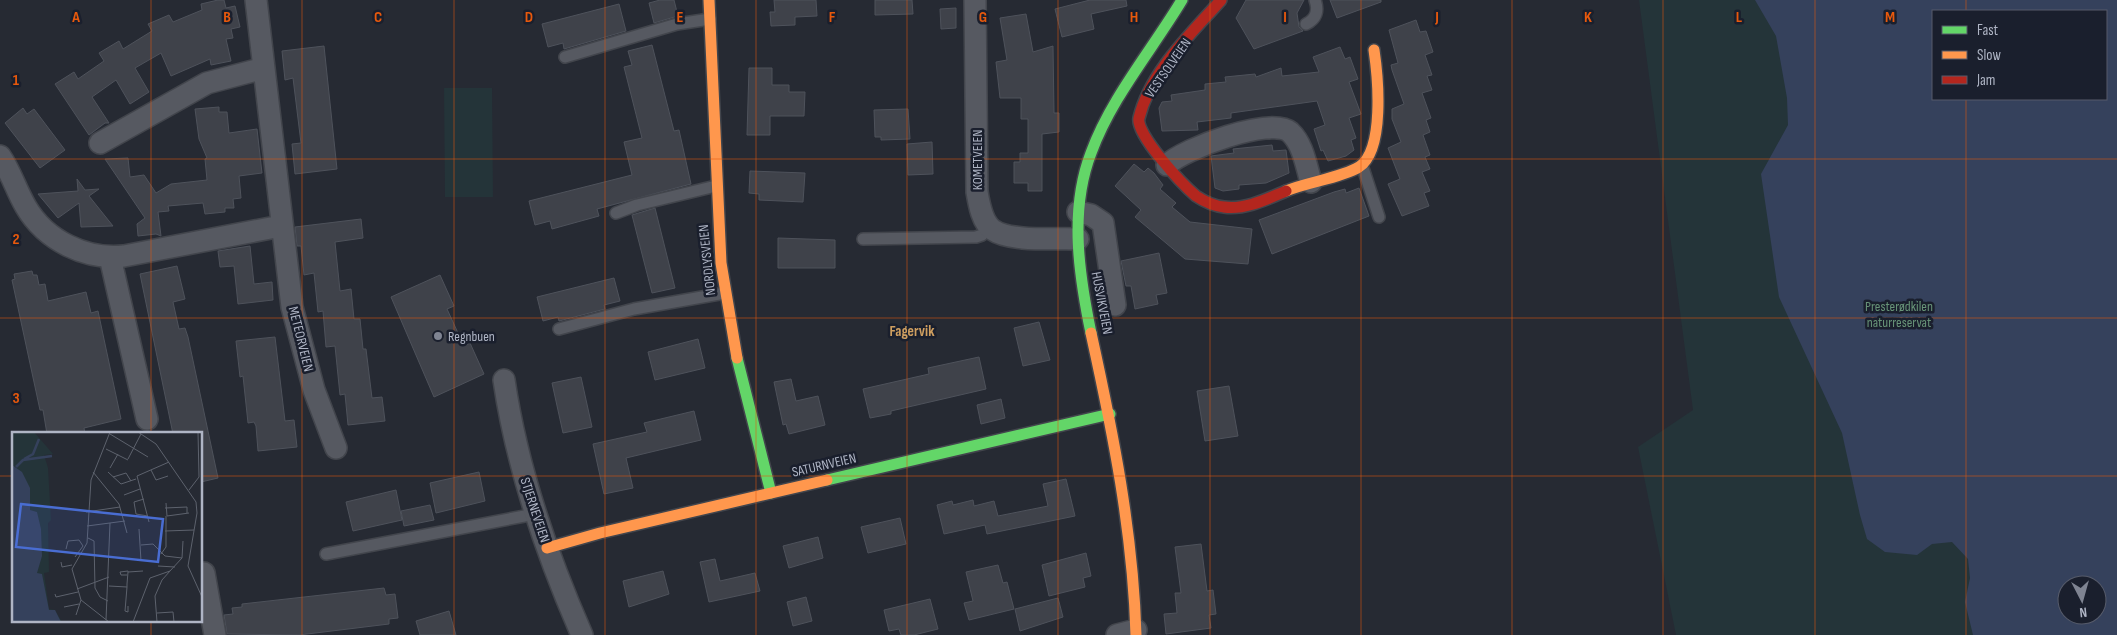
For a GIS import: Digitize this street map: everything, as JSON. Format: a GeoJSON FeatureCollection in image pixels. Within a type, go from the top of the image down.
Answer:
{"type":"FeatureCollection","features":[{"type":"Feature","properties":{"kind":"street","name":"METEORVEIEN"},"geometry":{"type":"LineString","coordinates":[[256,0],[292,307],[300,342],[336,448]]}},
{"type":"Feature","properties":{"kind":"street","name":"NORDLYSVEIEN"},"geometry":{"type":"LineString","coordinates":[[710,0],[716,186],[725,293],[737,359],[771,493]]}},
{"type":"Feature","properties":{"kind":"street","name":"KOMETVEIEN"},"geometry":{"type":"LineString","coordinates":[[975,0],[977,192],[979,208],[989,226]]}},
{"type":"Feature","properties":{"kind":"street","name":"HUSVIKVEIEN"},"geometry":{"type":"LineString","coordinates":[[1130,633],[1131,542],[1121,470],[1086,304],[1078,239],[1078,212],[1084,173],[1095,144],[1182,0]]}},
{"type":"Feature","properties":{"kind":"street","name":"VESTSOLVEIEN"},"geometry":{"type":"LineString","coordinates":[[1221,0],[1164,69],[1138,120],[1144,138],[1167,165],[1200,199],[1226,207],[1255,204],[1362,165]]}},
{"type":"Feature","properties":{"kind":"street"},"geometry":{"type":"LineString","coordinates":[[1362,165],[1370,155],[1374,132],[1377,66],[1374,50]]}},
{"type":"Feature","properties":{"kind":"street"},"geometry":{"type":"LineString","coordinates":[[100,142],[207,83],[264,68]]}},
{"type":"Feature","properties":{"kind":"street"},"geometry":{"type":"LineString","coordinates":[[1167,165],[1181,154],[1244,132],[1266,128],[1282,128],[1297,140],[1311,182]]}},
{"type":"Feature","properties":{"kind":"street"},"geometry":{"type":"LineString","coordinates":[[0,156],[26,207],[44,229],[60,242],[74,249],[110,257],[281,226]]}},
{"type":"Feature","properties":{"kind":"street"},"geometry":{"type":"LineString","coordinates":[[1078,212],[1090,215],[1104,223],[1116,305]]}},
{"type":"Feature","properties":{"kind":"street"},"geometry":{"type":"LineString","coordinates":[[989,226],[1006,236],[1078,239]]}},
{"type":"Feature","properties":{"kind":"street"},"geometry":{"type":"LineString","coordinates":[[110,257],[147,419]]}},
{"type":"Feature","properties":{"kind":"street","name":"STJERNEVEIEN"},"geometry":{"type":"LineString","coordinates":[[504,380],[510,419],[535,514],[582,635]]}},
{"type":"Feature","properties":{"kind":"street","name":"SATURNVEIEN"},"geometry":{"type":"LineString","coordinates":[[547,548],[771,493],[1110,414]]}},
{"type":"Feature","properties":{"kind":"street"},"geometry":{"type":"LineString","coordinates":[[204,573],[215,635]]}},
{"type":"Feature","properties":{"kind":"lane"},"geometry":{"type":"LineString","coordinates":[[1306,24],[1316,15],[1317,6],[1315,0]]}},
{"type":"Feature","properties":{"kind":"lane"},"geometry":{"type":"LineString","coordinates":[[566,57],[677,24],[710,19]]}},
{"type":"Feature","properties":{"kind":"lane"},"geometry":{"type":"LineString","coordinates":[[1362,165],[1380,217]]}},
{"type":"Feature","properties":{"kind":"lane"},"geometry":{"type":"LineString","coordinates":[[616,213],[682,193],[716,186]]}},
{"type":"Feature","properties":{"kind":"lane"},"geometry":{"type":"LineString","coordinates":[[863,239],[976,237],[982,234],[989,226]]}},
{"type":"Feature","properties":{"kind":"lane"},"geometry":{"type":"LineString","coordinates":[[559,329],[634,309],[725,293]]}},
{"type":"Feature","properties":{"kind":"lane"},"geometry":{"type":"LineString","coordinates":[[326,554],[535,514]]}},
{"type":"Feature","properties":{"kind":"green space","name":"Presterødkilen naturreservat"},"geometry":{"type":"Polygon","coordinates":[[[1639,0],[2117,0],[2117,635],[1676,635],[1638,447],[1693,410],[1639,0]]]}},
{"type":"Feature","properties":{"kind":"green space"},"geometry":{"type":"Polygon","coordinates":[[[444,88],[492,88],[493,197],[445,197],[444,88]]]}},
{"type":"Feature","properties":{"kind":"water","name":"Presterødkilen naturreservat"},"geometry":{"type":"Polygon","coordinates":[[[1755,0],[2117,0],[2117,635],[1973,635],[1965,602],[1970,578],[1968,559],[1952,542],[1932,544],[1917,555],[1885,552],[1867,539],[1842,433],[1779,297],[1761,174],[1788,125],[1787,98],[1776,36],[1755,0]]]}},
{"type":"Feature","properties":{"kind":"building"},"geometry":{"type":"Polygon","coordinates":[[[224,0],[226,8],[235,6],[240,27],[231,29],[233,38],[226,39],[231,61],[211,65],[210,59],[171,76],[161,53],[135,68],[149,92],[130,104],[116,80],[92,97],[109,123],[105,123],[89,135],[55,84],[74,72],[78,79],[104,61],[99,53],[119,41],[123,49],[152,31],[148,24],[169,15],[173,22],[202,10],[201,4],[224,0]]]}},
{"type":"Feature","properties":{"kind":"building"},"geometry":{"type":"Polygon","coordinates":[[[660,0],[674,0],[678,16],[654,23],[649,3],[660,0]]]}},
{"type":"Feature","properties":{"kind":"building"},"geometry":{"type":"Polygon","coordinates":[[[774,0],[816,0],[817,16],[795,17],[795,25],[771,26],[770,12],[775,12],[774,0]]]}},
{"type":"Feature","properties":{"kind":"building"},"geometry":{"type":"Polygon","coordinates":[[[875,0],[912,0],[913,14],[875,15],[875,0]]]}},
{"type":"Feature","properties":{"kind":"building"},"geometry":{"type":"Polygon","coordinates":[[[1090,0],[1126,0],[1127,6],[1091,14],[1094,29],[1062,37],[1055,9],[1090,0]]]}},
{"type":"Feature","properties":{"kind":"building"},"geometry":{"type":"Polygon","coordinates":[[[1246,0],[1304,0],[1297,13],[1299,27],[1303,31],[1254,49],[1236,18],[1246,0]]]}},
{"type":"Feature","properties":{"kind":"building"},"geometry":{"type":"Polygon","coordinates":[[[1330,0],[1381,0],[1381,2],[1337,18],[1330,0]]]}},
{"type":"Feature","properties":{"kind":"building"},"geometry":{"type":"Polygon","coordinates":[[[619,4],[626,31],[564,49],[563,43],[548,47],[542,24],[619,4]]]}},
{"type":"Feature","properties":{"kind":"building"},"geometry":{"type":"Polygon","coordinates":[[[956,8],[956,28],[941,29],[940,9],[956,8]]]}},
{"type":"Feature","properties":{"kind":"building"},"geometry":{"type":"Polygon","coordinates":[[[1026,14],[1033,52],[1053,46],[1054,113],[1059,113],[1059,132],[1042,134],[1042,191],[1028,191],[1028,183],[1014,183],[1014,162],[1020,162],[1020,153],[1028,153],[1028,119],[1021,119],[1021,98],[1000,98],[996,62],[1007,60],[1000,18],[1026,14]]]}},
{"type":"Feature","properties":{"kind":"building"},"geometry":{"type":"Polygon","coordinates":[[[1416,20],[1420,32],[1426,31],[1433,52],[1425,55],[1432,75],[1427,76],[1432,90],[1422,93],[1431,118],[1426,120],[1430,132],[1423,135],[1430,155],[1425,157],[1430,169],[1422,172],[1430,191],[1424,193],[1429,206],[1402,216],[1388,184],[1400,179],[1388,148],[1401,142],[1392,119],[1392,109],[1404,104],[1392,70],[1391,65],[1398,63],[1389,30],[1416,20]]]}},
{"type":"Feature","properties":{"kind":"building"},"geometry":{"type":"Polygon","coordinates":[[[652,45],[674,131],[679,130],[691,184],[597,209],[599,216],[552,229],[550,221],[535,225],[529,201],[632,175],[624,142],[642,138],[624,67],[632,65],[628,51],[652,45]]]}},
{"type":"Feature","properties":{"kind":"building"},"geometry":{"type":"Polygon","coordinates":[[[324,46],[337,169],[295,174],[292,144],[301,143],[293,78],[285,80],[282,51],[324,46]]]}},
{"type":"Feature","properties":{"kind":"building"},"geometry":{"type":"Polygon","coordinates":[[[1340,47],[1345,59],[1350,57],[1358,79],[1349,82],[1361,114],[1349,118],[1356,138],[1351,140],[1354,150],[1346,156],[1328,161],[1323,150],[1321,151],[1314,129],[1325,125],[1317,101],[1231,113],[1231,118],[1197,122],[1198,130],[1162,131],[1159,108],[1162,102],[1172,101],[1171,95],[1205,90],[1205,84],[1226,82],[1225,77],[1255,74],[1256,77],[1281,68],[1282,76],[1319,72],[1313,57],[1340,47]]]}},
{"type":"Feature","properties":{"kind":"building"},"geometry":{"type":"Polygon","coordinates":[[[749,68],[772,68],[772,85],[789,85],[789,92],[805,92],[804,116],[770,116],[770,135],[747,135],[749,68]]]}},
{"type":"Feature","properties":{"kind":"building"},"geometry":{"type":"Polygon","coordinates":[[[219,107],[219,112],[227,112],[229,133],[257,129],[262,173],[239,176],[241,198],[233,199],[234,208],[225,208],[225,212],[205,214],[203,203],[168,206],[169,211],[158,212],[161,236],[156,234],[138,236],[137,224],[145,218],[105,159],[128,158],[130,177],[144,175],[156,193],[171,184],[207,180],[205,159],[207,158],[199,139],[195,109],[219,107]]]}},
{"type":"Feature","properties":{"kind":"building"},"geometry":{"type":"Polygon","coordinates":[[[23,108],[27,114],[34,109],[65,150],[40,168],[5,123],[23,108]]]}},
{"type":"Feature","properties":{"kind":"building"},"geometry":{"type":"Polygon","coordinates":[[[908,109],[910,139],[881,140],[881,137],[875,137],[874,110],[908,109]]]}},
{"type":"Feature","properties":{"kind":"building"},"geometry":{"type":"Polygon","coordinates":[[[932,142],[933,174],[908,175],[907,144],[932,142]]]}},
{"type":"Feature","properties":{"kind":"building"},"geometry":{"type":"Polygon","coordinates":[[[1272,145],[1273,151],[1286,150],[1289,173],[1266,183],[1239,185],[1239,189],[1223,191],[1215,188],[1211,156],[1234,153],[1233,149],[1272,145]]]}},
{"type":"Feature","properties":{"kind":"building"},"geometry":{"type":"Polygon","coordinates":[[[1134,164],[1144,172],[1148,168],[1154,173],[1163,185],[1160,189],[1176,203],[1172,207],[1190,222],[1252,229],[1248,264],[1185,259],[1135,217],[1141,210],[1115,186],[1134,164]]]}},
{"type":"Feature","properties":{"kind":"building"},"geometry":{"type":"Polygon","coordinates":[[[750,171],[805,173],[803,202],[759,200],[759,194],[749,193],[750,171]]]}},
{"type":"Feature","properties":{"kind":"building"},"geometry":{"type":"Polygon","coordinates":[[[77,179],[85,190],[99,189],[89,196],[113,226],[81,227],[79,203],[58,218],[38,194],[78,191],[77,179]]]}},
{"type":"Feature","properties":{"kind":"building"},"geometry":{"type":"Polygon","coordinates":[[[1359,188],[1369,216],[1272,254],[1259,220],[1334,192],[1345,189],[1346,193],[1359,188]]]}},
{"type":"Feature","properties":{"kind":"building"},"geometry":{"type":"Polygon","coordinates":[[[655,208],[675,288],[652,293],[632,215],[655,208]]]}},
{"type":"Feature","properties":{"kind":"building"},"geometry":{"type":"Polygon","coordinates":[[[361,219],[363,238],[335,242],[340,291],[351,289],[354,319],[360,319],[363,349],[366,349],[372,398],[382,397],[385,421],[348,425],[345,394],[340,395],[335,346],[326,347],[323,311],[318,312],[314,273],[304,275],[301,246],[297,246],[295,227],[361,219]]]}},
{"type":"Feature","properties":{"kind":"building"},"geometry":{"type":"Polygon","coordinates":[[[778,238],[835,240],[835,268],[778,268],[778,238]]]}},
{"type":"Feature","properties":{"kind":"building"},"geometry":{"type":"Polygon","coordinates":[[[250,246],[254,284],[272,282],[273,300],[238,304],[234,266],[220,267],[218,251],[250,246]]]}},
{"type":"Feature","properties":{"kind":"building"},"geometry":{"type":"Polygon","coordinates":[[[1159,253],[1167,293],[1156,295],[1158,304],[1135,309],[1131,286],[1126,286],[1121,261],[1159,253]]]}},
{"type":"Feature","properties":{"kind":"building"},"geometry":{"type":"Polygon","coordinates":[[[177,266],[185,299],[173,302],[179,329],[185,328],[188,337],[218,478],[202,482],[202,432],[173,432],[140,274],[177,266]]]}},
{"type":"Feature","properties":{"kind":"building"},"geometry":{"type":"Polygon","coordinates":[[[32,271],[33,275],[37,275],[39,285],[45,284],[48,301],[86,292],[91,313],[98,311],[121,419],[84,428],[85,432],[47,432],[43,410],[40,410],[12,280],[15,279],[14,274],[32,271]]]}},
{"type":"Feature","properties":{"kind":"building"},"geometry":{"type":"Polygon","coordinates":[[[440,275],[454,306],[447,309],[464,346],[470,343],[484,374],[434,397],[391,297],[440,275]]]}},
{"type":"Feature","properties":{"kind":"building"},"geometry":{"type":"Polygon","coordinates":[[[614,278],[620,301],[604,305],[605,309],[559,321],[558,317],[543,321],[537,297],[614,278]]]}},
{"type":"Feature","properties":{"kind":"building"},"geometry":{"type":"Polygon","coordinates":[[[1039,322],[1050,360],[1023,366],[1014,328],[1039,322]]]}},
{"type":"Feature","properties":{"kind":"building"},"geometry":{"type":"Polygon","coordinates":[[[275,337],[285,421],[294,420],[297,447],[258,451],[256,426],[254,422],[248,423],[243,376],[240,377],[236,341],[275,337]]]}},
{"type":"Feature","properties":{"kind":"building"},"geometry":{"type":"Polygon","coordinates":[[[698,339],[705,368],[655,380],[648,352],[698,339]]]}},
{"type":"Feature","properties":{"kind":"building"},"geometry":{"type":"Polygon","coordinates":[[[979,357],[986,389],[891,411],[891,414],[870,418],[863,389],[929,374],[928,368],[979,357]]]}},
{"type":"Feature","properties":{"kind":"building"},"geometry":{"type":"Polygon","coordinates":[[[581,377],[592,427],[563,433],[552,383],[581,377]]]}},
{"type":"Feature","properties":{"kind":"building"},"geometry":{"type":"Polygon","coordinates":[[[791,379],[796,401],[818,396],[825,425],[789,434],[786,424],[783,425],[774,382],[791,379]]]}},
{"type":"Feature","properties":{"kind":"building"},"geometry":{"type":"Polygon","coordinates":[[[1229,386],[1238,436],[1205,441],[1197,391],[1229,386]]]}},
{"type":"Feature","properties":{"kind":"building"},"geometry":{"type":"Polygon","coordinates":[[[1001,399],[1005,418],[981,424],[977,405],[1001,399]]]}},
{"type":"Feature","properties":{"kind":"building"},"geometry":{"type":"Polygon","coordinates":[[[694,411],[701,440],[626,458],[633,488],[604,494],[593,444],[647,432],[644,423],[694,411]]]}},
{"type":"Feature","properties":{"kind":"building"},"geometry":{"type":"Polygon","coordinates":[[[479,472],[485,501],[436,513],[430,483],[479,472]]]}},
{"type":"Feature","properties":{"kind":"building"},"geometry":{"type":"Polygon","coordinates":[[[1066,479],[1075,516],[987,534],[985,525],[944,534],[937,505],[952,501],[953,505],[973,500],[974,506],[994,501],[998,516],[1048,506],[1043,484],[1066,479]]]}},
{"type":"Feature","properties":{"kind":"building"},"geometry":{"type":"Polygon","coordinates":[[[396,490],[402,520],[353,531],[346,502],[396,490]]]}},
{"type":"Feature","properties":{"kind":"building"},"geometry":{"type":"Polygon","coordinates":[[[430,505],[434,520],[404,526],[401,511],[430,505]]]}},
{"type":"Feature","properties":{"kind":"building"},"geometry":{"type":"Polygon","coordinates":[[[900,518],[906,544],[868,553],[861,527],[900,518]]]}},
{"type":"Feature","properties":{"kind":"building"},"geometry":{"type":"Polygon","coordinates":[[[818,537],[823,558],[789,568],[783,546],[818,537]]]}},
{"type":"Feature","properties":{"kind":"building"},"geometry":{"type":"Polygon","coordinates":[[[1201,544],[1207,591],[1213,590],[1216,614],[1209,615],[1211,628],[1166,634],[1164,614],[1177,613],[1175,593],[1181,593],[1175,547],[1201,544]]]}},
{"type":"Feature","properties":{"kind":"building"},"geometry":{"type":"Polygon","coordinates":[[[1086,553],[1091,576],[1083,578],[1085,587],[1049,596],[1042,565],[1086,553]]]}},
{"type":"Feature","properties":{"kind":"building"},"geometry":{"type":"Polygon","coordinates":[[[715,559],[720,581],[755,573],[760,591],[709,602],[700,562],[715,559]]]}},
{"type":"Feature","properties":{"kind":"building"},"geometry":{"type":"Polygon","coordinates":[[[998,565],[1003,583],[1007,582],[1014,609],[969,620],[964,603],[973,601],[966,572],[998,565]]]}},
{"type":"Feature","properties":{"kind":"building"},"geometry":{"type":"Polygon","coordinates":[[[663,571],[669,594],[629,607],[623,581],[663,571]]]}},
{"type":"Feature","properties":{"kind":"building"},"geometry":{"type":"Polygon","coordinates":[[[384,588],[386,595],[395,594],[398,618],[389,619],[389,624],[299,635],[227,634],[224,615],[233,614],[232,608],[242,607],[242,604],[384,588]]]}},
{"type":"Feature","properties":{"kind":"building"},"geometry":{"type":"Polygon","coordinates":[[[806,597],[812,621],[793,626],[787,602],[806,597]]]}},
{"type":"Feature","properties":{"kind":"building"},"geometry":{"type":"Polygon","coordinates":[[[1058,598],[1063,617],[1020,631],[1015,609],[1058,598]]]}},
{"type":"Feature","properties":{"kind":"building"},"geometry":{"type":"Polygon","coordinates":[[[930,599],[938,629],[914,635],[901,635],[899,629],[889,631],[884,610],[930,599]]]}},
{"type":"Feature","properties":{"kind":"building"},"geometry":{"type":"Polygon","coordinates":[[[449,611],[456,635],[420,635],[416,621],[449,611]]]}},
{"type":"Feature","properties":{"kind":"traffic: fast"},"geometry":{"type":"LineString","coordinates":[[1091,333],[1078,243],[1080,197],[1084,175],[1099,133],[1109,113],[1182,0]]}},
{"type":"Feature","properties":{"kind":"traffic: fast"},"geometry":{"type":"LineString","coordinates":[[737,358],[771,493]]}},
{"type":"Feature","properties":{"kind":"traffic: fast"},"geometry":{"type":"LineString","coordinates":[[827,480],[1110,414]]}},
{"type":"Feature","properties":{"kind":"traffic: slow"},"geometry":{"type":"LineString","coordinates":[[709,0],[721,263],[737,358]]}},
{"type":"Feature","properties":{"kind":"traffic: slow"},"geometry":{"type":"LineString","coordinates":[[1286,191],[1352,171],[1359,167],[1367,158],[1373,145],[1378,112],[1374,50]]}},
{"type":"Feature","properties":{"kind":"traffic: slow"},"geometry":{"type":"LineString","coordinates":[[1091,333],[1121,483],[1131,558],[1136,635]]}},
{"type":"Feature","properties":{"kind":"traffic: slow"},"geometry":{"type":"LineString","coordinates":[[547,548],[600,533],[827,480]]}},
{"type":"Feature","properties":{"kind":"traffic: jam"},"geometry":{"type":"LineString","coordinates":[[1221,0],[1162,69],[1144,101],[1139,118],[1140,125],[1152,147],[1171,171],[1196,196],[1206,202],[1232,208],[1240,207],[1286,191]]}},
{"type":"Feature","properties":{"kind":"place","name":"Regnbuen"},"geometry":{"type":"Point","coordinates":[438,336]}},
{"type":"Feature","properties":{"kind":"district","name":"Fagervik"},"geometry":{"type":"Point","coordinates":[912,331]}}]}
